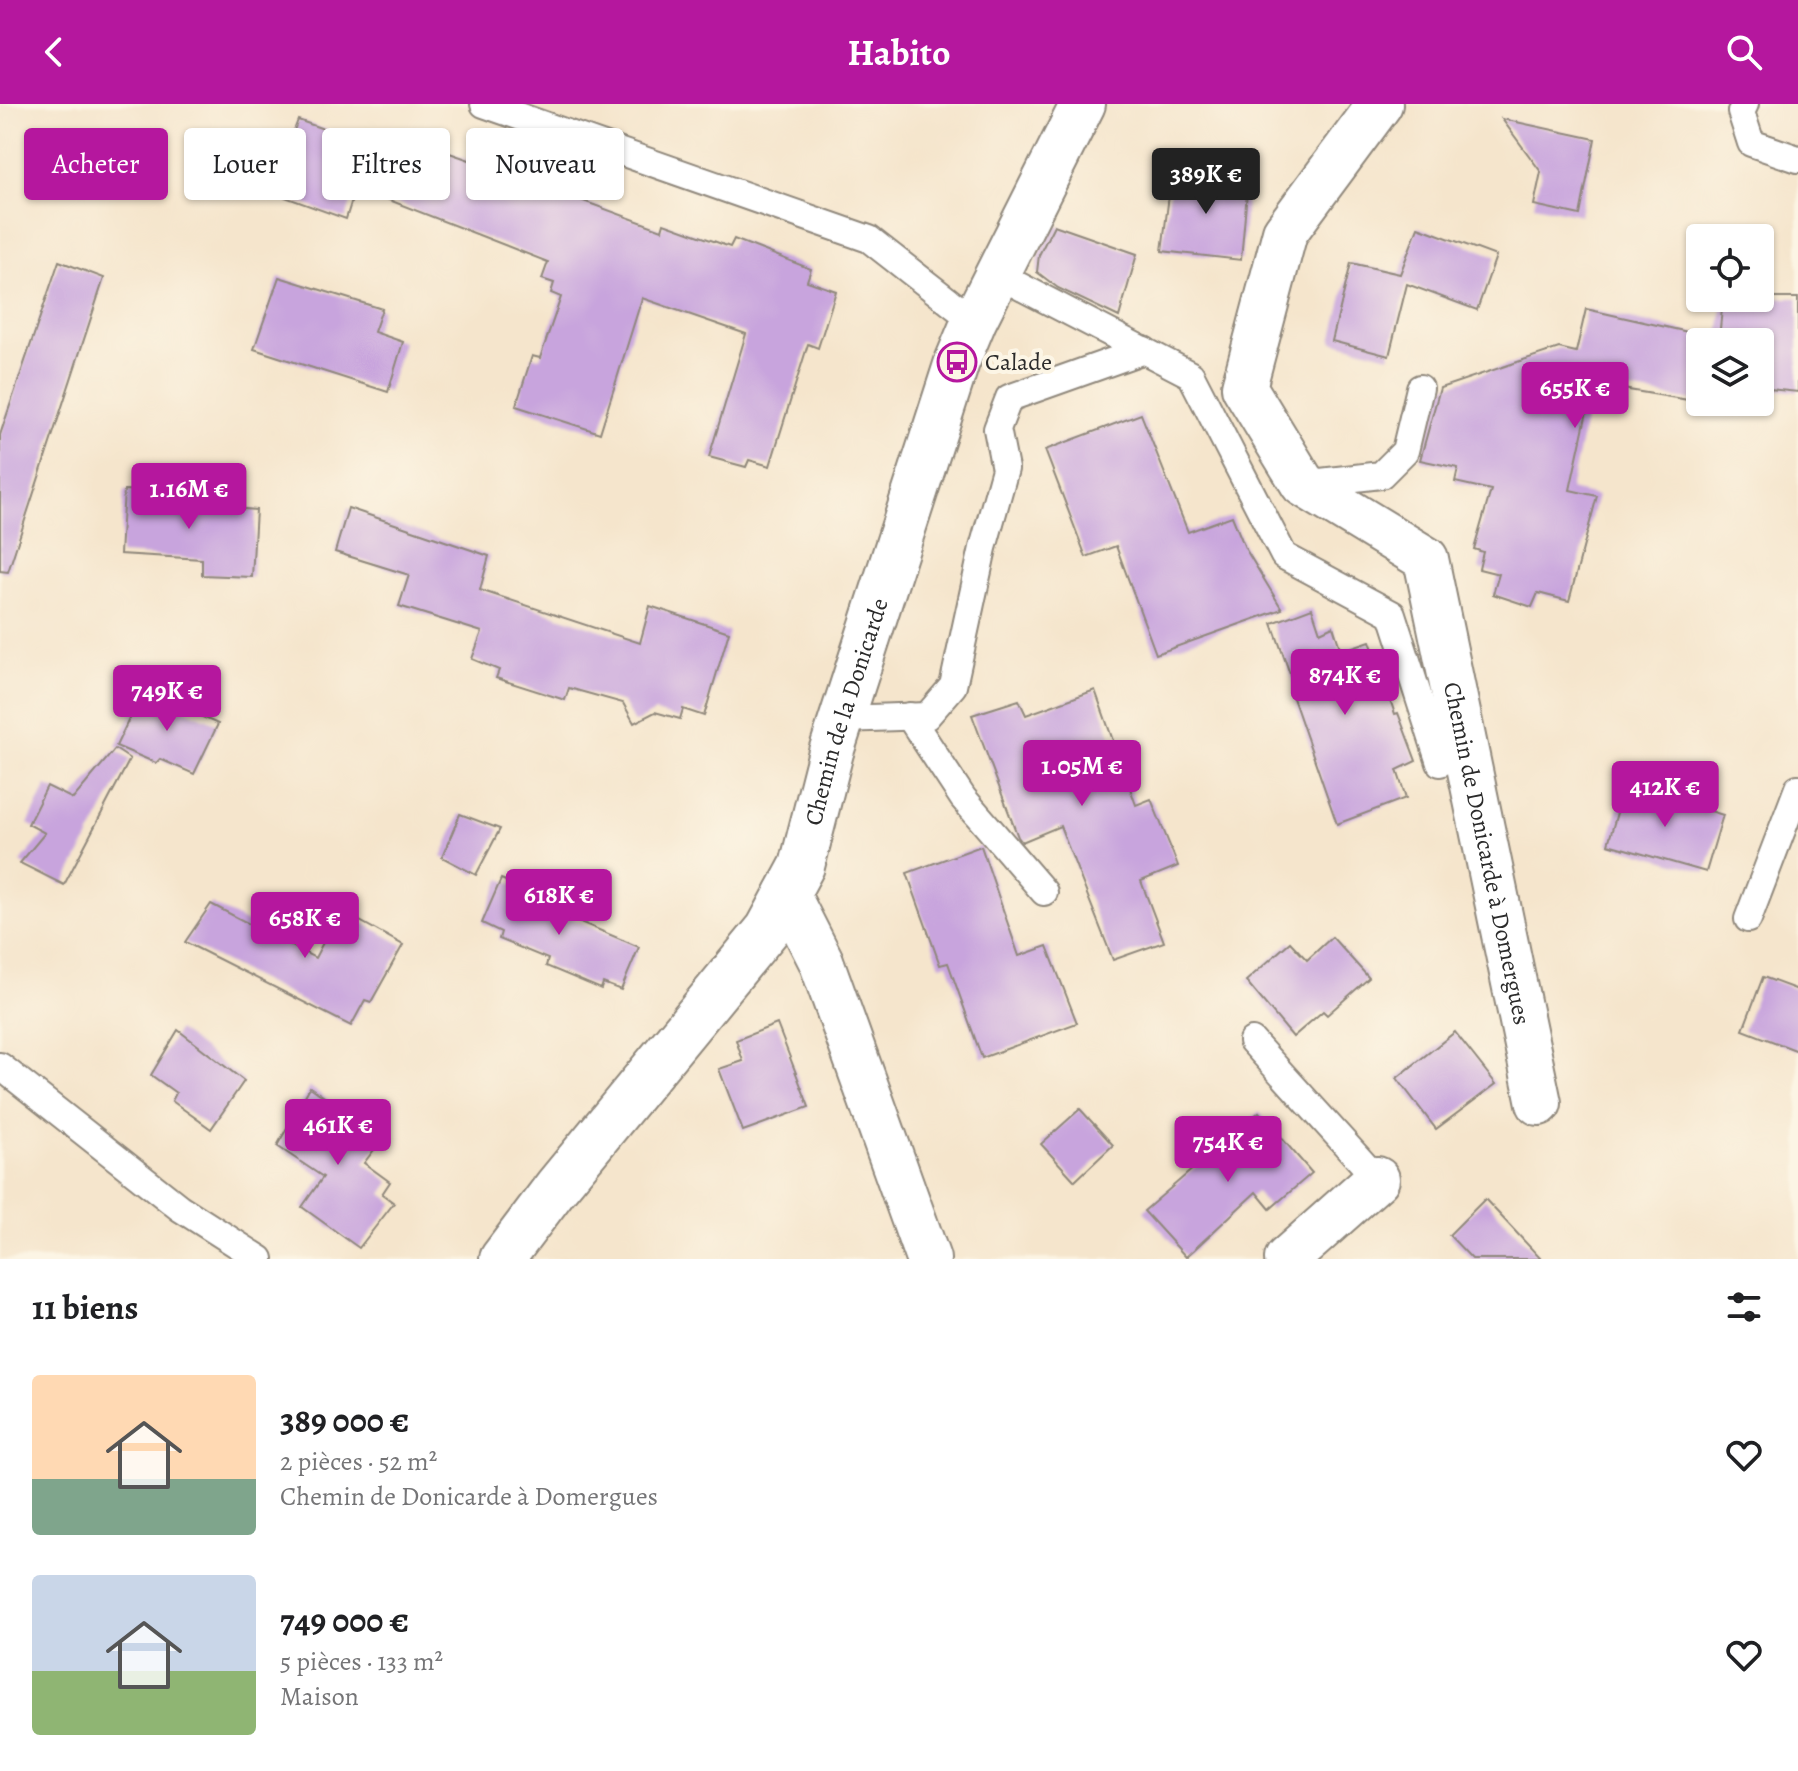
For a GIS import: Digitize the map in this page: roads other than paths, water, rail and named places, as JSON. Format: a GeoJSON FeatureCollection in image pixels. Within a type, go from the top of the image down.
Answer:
{"type":"FeatureCollection","features":[{"type":"Feature","properties":{"kind":"street","name":"Chemin de la Donicarde"},"geometry":{"type":"LineString","coordinates":[[502,1259],[557,1186],[768,929],[802,866],[831,752],[957,362],[974,321],[1083,104]]}},
{"type":"Feature","properties":{"kind":"street","name":"Chemin de Donicarde à Domergues"},"geometry":{"type":"LineString","coordinates":[[1380,104],[1285,232],[1244,387],[1303,484],[1426,559],[1539,1103]]}},
{"type":"Feature","properties":{"kind":"street"},"geometry":{"type":"LineString","coordinates":[[787,894],[821,961],[928,1259]]}},
{"type":"Feature","properties":{"kind":"street"},"geometry":{"type":"LineString","coordinates":[[1287,1259],[1377,1179]]}},
{"type":"Feature","properties":{"kind":"lane"},"geometry":{"type":"LineString","coordinates":[[484,104],[869,239],[974,321]]}},
{"type":"Feature","properties":{"kind":"lane"},"geometry":{"type":"LineString","coordinates":[[1745,104],[1741,112],[1751,143],[1798,159]]}},
{"type":"Feature","properties":{"kind":"lane"},"geometry":{"type":"LineString","coordinates":[[998,275],[1191,375],[1284,556],[1392,614],[1440,763]]}},
{"type":"Feature","properties":{"kind":"lane"},"geometry":{"type":"LineString","coordinates":[[842,719],[927,716],[953,686],[983,548],[1005,469],[997,429],[1009,398],[1144,350]]}},
{"type":"Feature","properties":{"kind":"lane"},"geometry":{"type":"LineString","coordinates":[[1303,484],[1381,475],[1405,451],[1420,388]]}},
{"type":"Feature","properties":{"kind":"lane"},"geometry":{"type":"LineString","coordinates":[[909,716],[963,798],[1044,892]]}},
{"type":"Feature","properties":{"kind":"lane"},"geometry":{"type":"LineString","coordinates":[[1748,919],[1798,788]]}},
{"type":"Feature","properties":{"kind":"lane"},"geometry":{"type":"LineString","coordinates":[[1252,1041],[1377,1179]]}},
{"type":"Feature","properties":{"kind":"lane"},"geometry":{"type":"LineString","coordinates":[[0,1066],[180,1208],[260,1259]]}},
{"type":"Feature","properties":{"kind":"place","name":"Calade"},"geometry":{"type":"Point","coordinates":[957,362]}}]}
